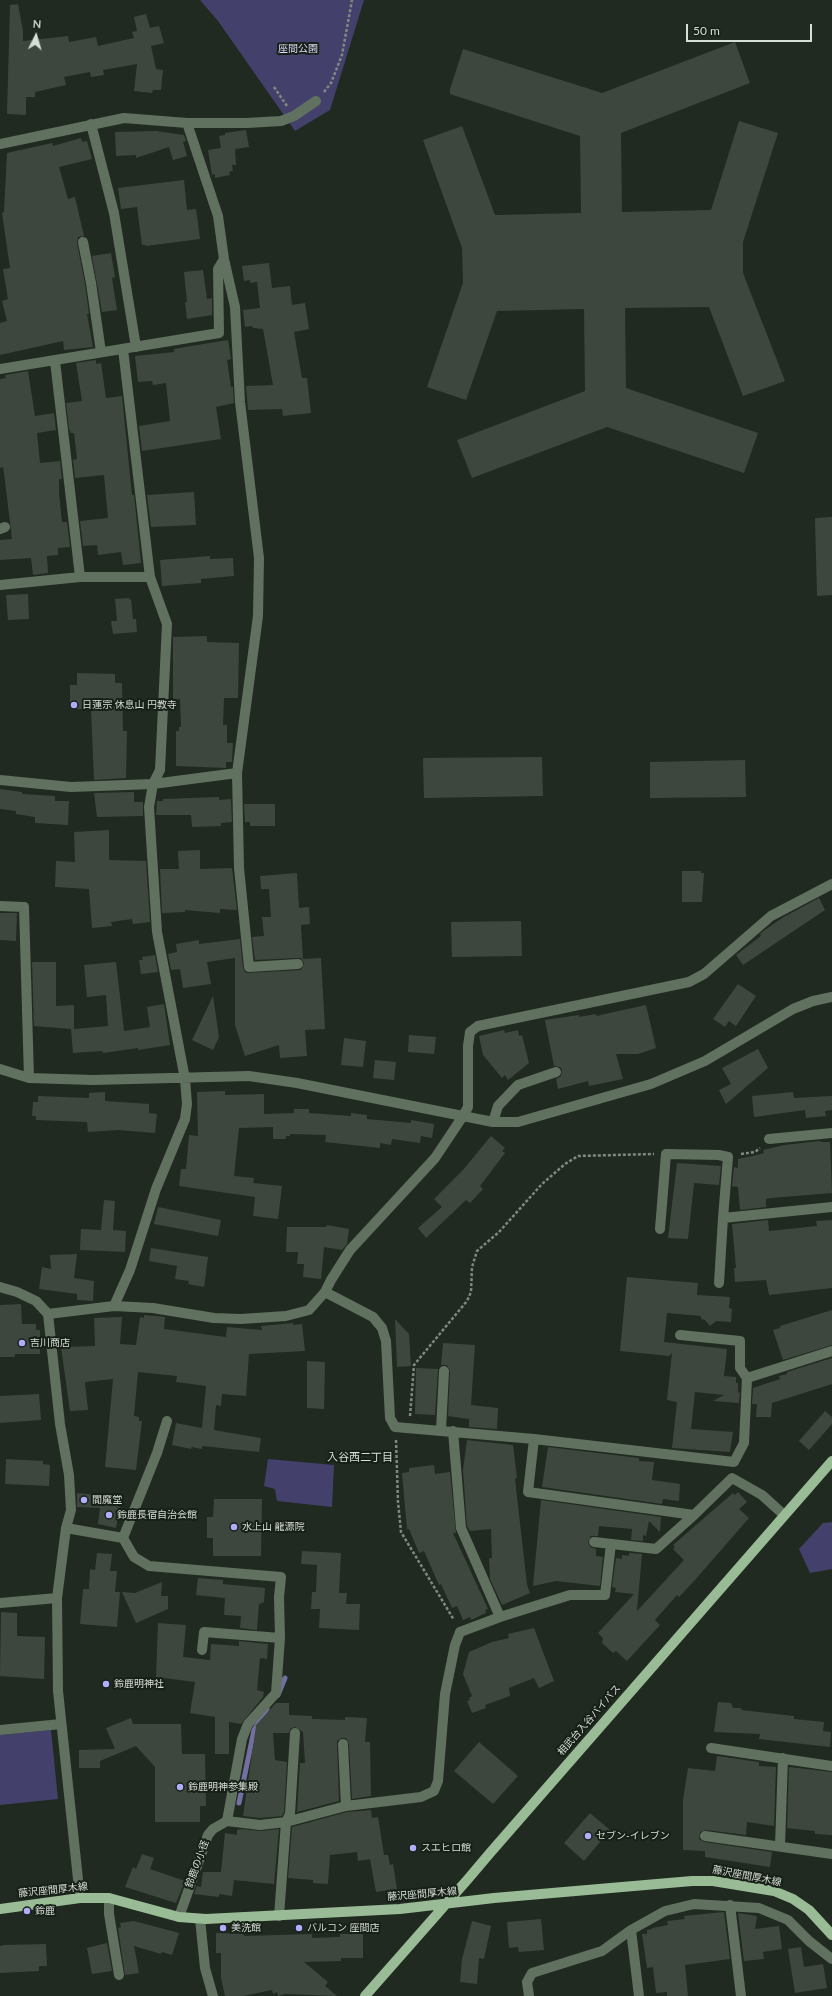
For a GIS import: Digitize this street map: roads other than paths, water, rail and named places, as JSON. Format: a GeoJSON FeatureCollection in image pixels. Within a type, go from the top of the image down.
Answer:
{"type":"FeatureCollection","features":[{"type":"Feature","properties":{"kind":"main road","name":"相武台入谷バイパス"},"geometry":{"type":"LineString","coordinates":[[365,1996],[444,1905],[468,1880],[490,1852],[832,1461]]}},
{"type":"Feature","properties":{"kind":"main road","name":"藤沢座間厚木線"},"geometry":{"type":"LineString","coordinates":[[0,1909],[80,1898],[109,1898],[179,1916],[200,1919],[279,1916],[400,1909],[494,1898],[692,1881],[713,1881],[774,1891],[793,1899],[809,1910],[832,1935]]}},
{"type":"Feature","properties":{"kind":"street"},"geometry":{"type":"LineString","coordinates":[[0,144],[124,118],[187,122],[247,123],[281,121],[294,116],[316,101]]}},
{"type":"Feature","properties":{"kind":"street"},"geometry":{"type":"LineString","coordinates":[[187,122],[218,216],[224,259],[235,307],[240,402],[259,558],[258,616],[237,773],[239,868],[248,967],[298,964]]}},
{"type":"Feature","properties":{"kind":"street"},"geometry":{"type":"LineString","coordinates":[[91,124],[114,213],[136,347]]}},
{"type":"Feature","properties":{"kind":"street"},"geometry":{"type":"LineString","coordinates":[[83,242],[91,283],[101,352]]}},
{"type":"Feature","properties":{"kind":"street"},"geometry":{"type":"LineString","coordinates":[[0,369],[219,333],[218,269],[224,259]]}},
{"type":"Feature","properties":{"kind":"street"},"geometry":{"type":"LineString","coordinates":[[114,1306],[130,1270],[156,1189],[185,1119],[187,1104],[185,1079],[157,932],[149,807],[153,784],[160,770],[167,624],[150,577],[123,349]]}},
{"type":"Feature","properties":{"kind":"street"},"geometry":{"type":"LineString","coordinates":[[55,361],[80,577]]}},
{"type":"Feature","properties":{"kind":"street"},"geometry":{"type":"LineString","coordinates":[[0,585],[80,577],[150,577]]}},
{"type":"Feature","properties":{"kind":"street"},"geometry":{"type":"LineString","coordinates":[[0,780],[71,787],[153,784],[237,773]]}},
{"type":"Feature","properties":{"kind":"street"},"geometry":{"type":"LineString","coordinates":[[48,1314],[114,1306],[153,1308],[214,1318],[241,1319],[286,1316],[309,1310],[326,1292],[331,1280],[350,1250],[435,1158],[468,1107],[468,1046],[470,1032],[478,1026],[689,982],[704,974],[771,916],[832,884]]}},
{"type":"Feature","properties":{"kind":"street"},"geometry":{"type":"LineString","coordinates":[[0,906],[24,907],[29,1078]]}},
{"type":"Feature","properties":{"kind":"street"},"geometry":{"type":"LineString","coordinates":[[0,1069],[29,1078],[94,1080],[185,1079],[250,1076],[297,1083],[493,1122],[518,1122],[651,1084],[705,1061],[793,1009],[813,1001],[832,998]]}},
{"type":"Feature","properties":{"kind":"street"},"geometry":{"type":"LineString","coordinates":[[493,1122],[498,1106],[518,1085],[556,1072]]}},
{"type":"Feature","properties":{"kind":"street"},"geometry":{"type":"LineString","coordinates":[[769,1139],[832,1133]]}},
{"type":"Feature","properties":{"kind":"street"},"geometry":{"type":"LineString","coordinates":[[660,1230],[666,1154],[719,1155],[728,1157],[719,1283]]}},
{"type":"Feature","properties":{"kind":"street"},"geometry":{"type":"LineString","coordinates":[[723,1218],[832,1207]]}},
{"type":"Feature","properties":{"kind":"street"},"geometry":{"type":"LineString","coordinates":[[0,1288],[17,1292],[36,1301],[48,1314],[60,1424],[69,1475],[71,1510],[66,1528],[57,1598],[58,1691],[80,1898]]}},
{"type":"Feature","properties":{"kind":"street"},"geometry":{"type":"LineString","coordinates":[[326,1292],[373,1317],[382,1328],[386,1341],[390,1418],[395,1428],[454,1431],[534,1439],[734,1462],[744,1443],[747,1378],[740,1368],[740,1341],[680,1335]]}},
{"type":"Feature","properties":{"kind":"street"},"geometry":{"type":"LineString","coordinates":[[747,1378],[832,1351]]}},
{"type":"Feature","properties":{"kind":"street"},"geometry":{"type":"LineString","coordinates":[[441,1430],[444,1370]]}},
{"type":"Feature","properties":{"kind":"street"},"geometry":{"type":"LineString","coordinates":[[123,1538],[157,1453],[168,1421]]}},
{"type":"Feature","properties":{"kind":"street"},"geometry":{"type":"LineString","coordinates":[[454,1431],[461,1528],[500,1617]]}},
{"type":"Feature","properties":{"kind":"street"},"geometry":{"type":"LineString","coordinates":[[534,1439],[528,1492],[694,1515]]}},
{"type":"Feature","properties":{"kind":"street"},"geometry":{"type":"LineString","coordinates":[[594,1542],[656,1549],[732,1478],[762,1495],[784,1515]]}},
{"type":"Feature","properties":{"kind":"street"},"geometry":{"type":"LineString","coordinates":[[66,1528],[123,1538],[134,1557],[149,1566],[281,1577],[279,1597],[280,1638],[276,1693],[248,1724],[242,1739],[227,1822],[260,1825],[286,1822],[346,1806],[421,1797],[434,1791],[438,1782],[445,1694],[455,1645],[460,1632],[500,1617],[570,1595],[605,1594],[611,1544]]}},
{"type":"Feature","properties":{"kind":"street"},"geometry":{"type":"LineString","coordinates":[[0,1603],[57,1598]]}},
{"type":"Feature","properties":{"kind":"street"},"geometry":{"type":"LineString","coordinates":[[202,1650],[204,1632],[280,1638]]}},
{"type":"Feature","properties":{"kind":"street"},"geometry":{"type":"LineString","coordinates":[[0,1730],[61,1724]]}},
{"type":"Feature","properties":{"kind":"street"},"geometry":{"type":"LineString","coordinates":[[279,1916],[286,1822],[290,1814],[295,1733]]}},
{"type":"Feature","properties":{"kind":"street"},"geometry":{"type":"LineString","coordinates":[[343,1744],[346,1806]]}},
{"type":"Feature","properties":{"kind":"street"},"geometry":{"type":"LineString","coordinates":[[711,1748],[832,1766]]}},
{"type":"Feature","properties":{"kind":"street"},"geometry":{"type":"LineString","coordinates":[[780,1846],[783,1758]]}},
{"type":"Feature","properties":{"kind":"street","name":"鈴鹿の小径"},"geometry":{"type":"LineString","coordinates":[[179,1916],[208,1835],[213,1829],[227,1822]]}},
{"type":"Feature","properties":{"kind":"street"},"geometry":{"type":"LineString","coordinates":[[705,1836],[832,1854]]}},
{"type":"Feature","properties":{"kind":"street"},"geometry":{"type":"LineString","coordinates":[[109,1898],[108,1914],[119,1975]]}},
{"type":"Feature","properties":{"kind":"street"},"geometry":{"type":"LineString","coordinates":[[529,1996],[527,1982],[532,1972],[602,1951],[631,1930],[665,1911],[694,1904],[730,1905],[759,1908],[788,1920],[809,1941],[832,1959]]}},
{"type":"Feature","properties":{"kind":"street"},"geometry":{"type":"LineString","coordinates":[[730,1905],[741,1996]]}},
{"type":"Feature","properties":{"kind":"street"},"geometry":{"type":"LineString","coordinates":[[200,1919],[205,1968],[214,1996]]}},
{"type":"Feature","properties":{"kind":"street"},"geometry":{"type":"LineString","coordinates":[[631,1930],[639,1996]]}},
{"type":"Feature","properties":{"kind":"waterway"},"geometry":{"type":"LineString","coordinates":[[278,1695],[285,1678]]}},
{"type":"Feature","properties":{"kind":"waterway"},"geometry":{"type":"LineString","coordinates":[[239,1803],[254,1730],[267,1709]]}},
{"type":"Feature","properties":{"kind":"place","name":"日蓮宗 休息山 円教寺"},"geometry":{"type":"Point","coordinates":[74,705]}},
{"type":"Feature","properties":{"kind":"place","name":"吉川商店"},"geometry":{"type":"Point","coordinates":[22,1343]}},
{"type":"Feature","properties":{"kind":"place","name":"閻魔堂"},"geometry":{"type":"Point","coordinates":[84,1500]}},
{"type":"Feature","properties":{"kind":"place","name":"鈴鹿長宿自治会館"},"geometry":{"type":"Point","coordinates":[109,1515]}},
{"type":"Feature","properties":{"kind":"place","name":"水上山 龍源院"},"geometry":{"type":"Point","coordinates":[234,1527]}},
{"type":"Feature","properties":{"kind":"place","name":"鈴鹿明神社"},"geometry":{"type":"Point","coordinates":[106,1684]}},
{"type":"Feature","properties":{"kind":"place","name":"鈴鹿明神参集殿"},"geometry":{"type":"Point","coordinates":[180,1787]}},
{"type":"Feature","properties":{"kind":"place","name":"セブン-イレブン"},"geometry":{"type":"Point","coordinates":[588,1836]}},
{"type":"Feature","properties":{"kind":"place","name":"スエヒロ館"},"geometry":{"type":"Point","coordinates":[413,1848]}},
{"type":"Feature","properties":{"kind":"place","name":"鈴鹿"},"geometry":{"type":"Point","coordinates":[27,1911]}},
{"type":"Feature","properties":{"kind":"place","name":"美洗館"},"geometry":{"type":"Point","coordinates":[223,1928]}},
{"type":"Feature","properties":{"kind":"place","name":"バルコン 座間店"},"geometry":{"type":"Point","coordinates":[299,1928]}},
{"type":"Feature","properties":{"kind":"district","name":"入谷西二丁目"},"geometry":{"type":"Point","coordinates":[360,1457]}},
{"type":"Feature","properties":{"kind":"park label","name":"座間公園"},"geometry":{"type":"Point","coordinates":[298,49]}}]}
